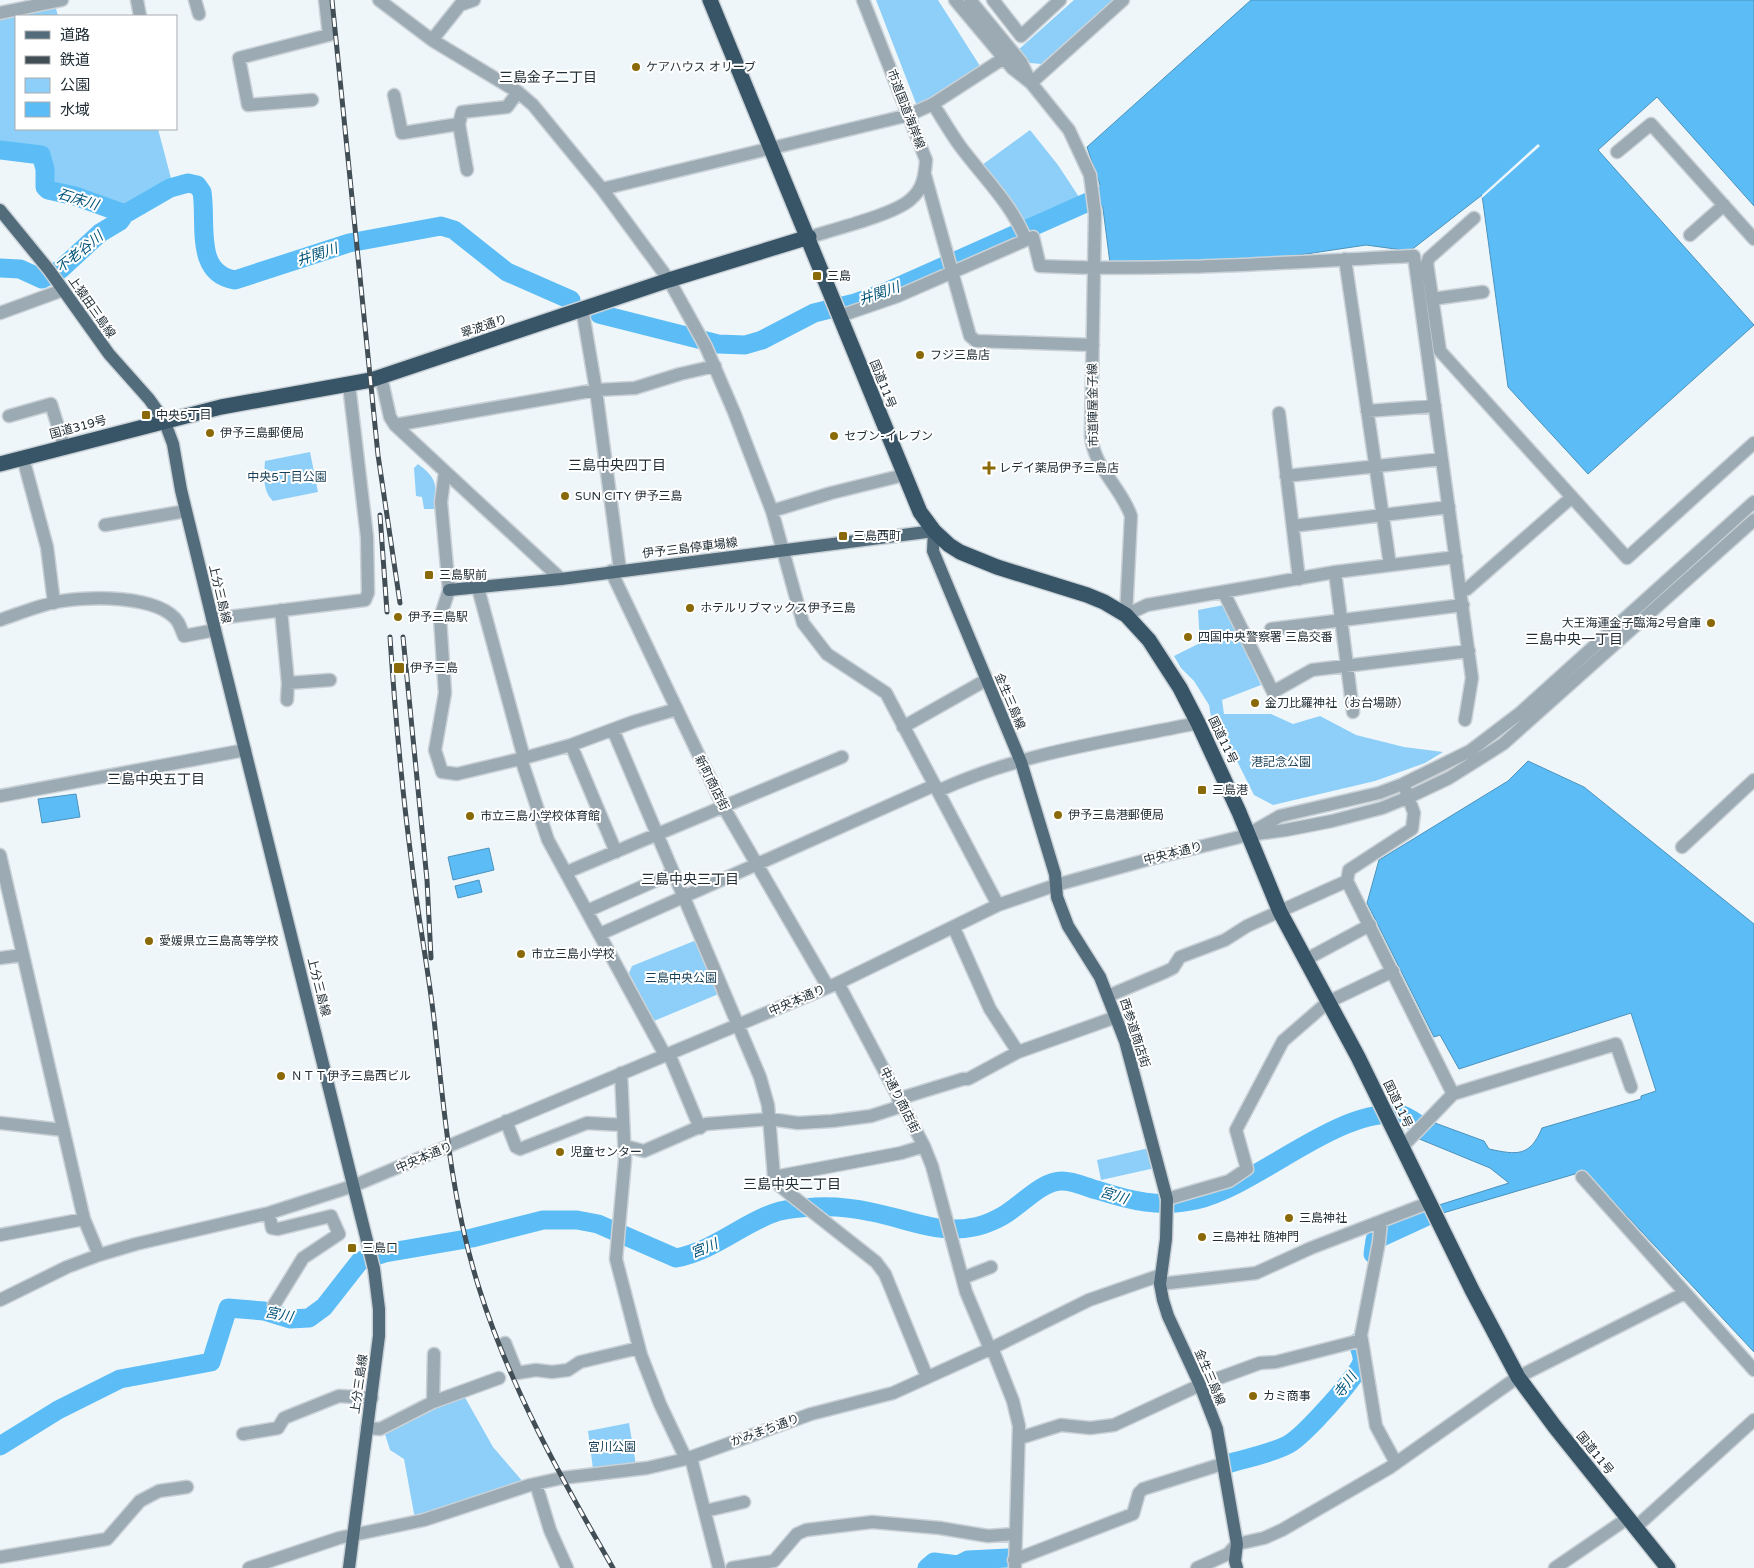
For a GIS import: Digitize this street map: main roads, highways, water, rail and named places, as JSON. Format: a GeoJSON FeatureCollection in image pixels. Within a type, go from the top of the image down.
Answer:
{"type":"FeatureCollection","features":[{"type":"Feature","properties":{"kind":"highway","name":"国道11号"},"geometry":{"type":"LineString","coordinates":[[710,0],[809,237],[920,512],[934,531],[949,545],[976,559],[1087,595],[1126,615],[1149,640],[1165,662],[1198,723],[1280,912],[1401,1139],[1428,1203],[1518,1377],[1555,1427],[1668,1568]]}},
{"type":"Feature","properties":{"kind":"highway","name":"翠波通り"},"geometry":{"type":"LineString","coordinates":[[164,420],[241,403],[349,385],[381,377],[582,308],[809,237]]}},
{"type":"Feature","properties":{"kind":"highway","name":"国道319号"},"geometry":{"type":"LineString","coordinates":[[0,464],[164,420]]}},
{"type":"Feature","properties":{"kind":"main road","name":"上猿田三島線"},"geometry":{"type":"LineString","coordinates":[[0,210],[52,274],[109,354],[132,378],[164,420]]}},
{"type":"Feature","properties":{"kind":"main road","name":"上分三島線"},"geometry":{"type":"LineString","coordinates":[[164,420],[173,444],[186,511],[374,1269],[380,1336],[349,1568]]}},
{"type":"Feature","properties":{"kind":"main road","name":"伊予三島停車場線"},"geometry":{"type":"LineString","coordinates":[[450,590],[561,579],[934,531]]}},
{"type":"Feature","properties":{"kind":"main road","name":"金生三島線"},"geometry":{"type":"LineString","coordinates":[[934,531],[933,551],[1021,762],[1056,885]]}},
{"type":"Feature","properties":{"kind":"main road","name":"西参道商店街"},"geometry":{"type":"LineString","coordinates":[[1056,885],[1057,897],[1068,926],[1092,964],[1108,996],[1125,1041],[1168,1205]]}},
{"type":"Feature","properties":{"kind":"main road","name":"金生三島線"},"geometry":{"type":"LineString","coordinates":[[1168,1205],[1160,1279],[1168,1316],[1200,1385],[1217,1430],[1237,1544],[1235,1562],[1237,1568]]}},
{"type":"Feature","properties":{"kind":"water"},"geometry":{"type":"Polygon","coordinates":[[[1251,0],[1754,0],[1754,206],[1657,97],[1598,150],[1754,325],[1588,474],[1508,387],[1482,195],[1410,251],[1366,245],[1286,257],[1162,264],[1110,263],[1100,185],[1087,147],[1251,0]]]}},
{"type":"Feature","properties":{"kind":"water"},"geometry":{"type":"Polygon","coordinates":[[[1528,761],[1584,787],[1754,924],[1754,1352],[1585,1171],[1443,1213],[1439,1205],[1509,1183],[1490,1168],[1417,1138],[1435,1123],[1484,1141],[1489,1149],[1515,1153],[1522,1152],[1533,1144],[1542,1128],[1641,1099],[1641,1096],[1656,1091],[1631,1013],[1459,1069],[1440,1035],[1434,1037],[1367,903],[1379,860],[1508,781],[1528,761]]]}},
{"type":"Feature","properties":{"kind":"water"},"geometry":{"type":"Polygon","coordinates":[[[76,794],[80,817],[42,823],[38,799],[76,794]]]}},
{"type":"Feature","properties":{"kind":"water"},"geometry":{"type":"Polygon","coordinates":[[[489,848],[494,870],[453,880],[448,857],[489,848]]]}},
{"type":"Feature","properties":{"kind":"water"},"geometry":{"type":"Polygon","coordinates":[[[479,880],[482,892],[458,898],[455,886],[479,880]]]}},
{"type":"Feature","properties":{"kind":"waterway","name":"石床川"},"geometry":{"type":"LineString","coordinates":[[0,150],[41,155],[45,169],[45,187],[48,190],[75,196],[125,214]]}},
{"type":"Feature","properties":{"kind":"waterway","name":"井関川"},"geometry":{"type":"LineString","coordinates":[[0,268],[20,269],[42,279],[61,269],[100,233],[120,221],[125,214],[170,188],[188,183],[197,185],[202,192],[205,245],[208,258],[213,268],[222,276],[235,280],[349,243],[441,226],[454,230],[507,272],[571,300]]}},
{"type":"Feature","properties":{"kind":"waterway","name":"井関川"},"geometry":{"type":"LineString","coordinates":[[599,314],[718,344],[745,345],[762,340],[814,313],[855,303],[886,292],[1124,186]]}},
{"type":"Feature","properties":{"kind":"waterway","name":"宮川"},"geometry":{"type":"LineString","coordinates":[[0,1446],[58,1410],[120,1379],[211,1362],[228,1308],[264,1311],[290,1319],[309,1318],[324,1307],[360,1261],[385,1253],[472,1238],[543,1220],[577,1220],[598,1224],[676,1258],[701,1250],[776,1212],[815,1207],[857,1209],[922,1225],[961,1229],[978,1226],[998,1219],[1034,1192],[1055,1182],[1071,1182],[1146,1202],[1183,1202],[1220,1192],[1245,1180],[1322,1135],[1374,1116],[1399,1114],[1427,1130]]}},
{"type":"Feature","properties":{"kind":"waterway","name":"寺川"},"geometry":{"type":"LineString","coordinates":[[1373,1254],[1375,1240],[1425,1217]]}},
{"type":"Feature","properties":{"kind":"waterway","name":"寺川"},"geometry":{"type":"LineString","coordinates":[[1227,1464],[1266,1453],[1289,1444],[1306,1430],[1330,1405],[1359,1369],[1362,1359],[1358,1342]]}},
{"type":"Feature","properties":{"kind":"waterway","name":"寺川"},"geometry":{"type":"LineString","coordinates":[[927,1568],[934,1562],[958,1565],[968,1560],[1008,1558]]}},
{"type":"Feature","properties":{"kind":"railway"},"geometry":{"type":"LineString","coordinates":[[332,0],[378,455],[400,603]]}},
{"type":"Feature","properties":{"kind":"railway"},"geometry":{"type":"LineString","coordinates":[[380,515],[387,612]]}},
{"type":"Feature","properties":{"kind":"railway"},"geometry":{"type":"LineString","coordinates":[[390,637],[399,751],[414,884],[432,1000],[450,1155],[469,1255],[492,1325],[521,1396],[574,1500],[613,1568]]}},
{"type":"Feature","properties":{"kind":"railway"},"geometry":{"type":"LineString","coordinates":[[403,637],[427,880],[431,958]]}},
{"type":"Feature","properties":{"kind":"place","name":"ケアハウス オリーブ"},"geometry":{"type":"Point","coordinates":[636,67]}},
{"type":"Feature","properties":{"kind":"place","name":"三島"},"geometry":{"type":"Point","coordinates":[817,276]}},
{"type":"Feature","properties":{"kind":"place","name":"フジ三島店"},"geometry":{"type":"Point","coordinates":[920,355]}},
{"type":"Feature","properties":{"kind":"place","name":"中央5丁目"},"geometry":{"type":"Point","coordinates":[146,415]}},
{"type":"Feature","properties":{"kind":"place","name":"伊予三島郵便局"},"geometry":{"type":"Point","coordinates":[210,433]}},
{"type":"Feature","properties":{"kind":"place","name":"セブン-イレブン"},"geometry":{"type":"Point","coordinates":[834,436]}},
{"type":"Feature","properties":{"kind":"place","name":"レデイ薬局伊予三島店"},"geometry":{"type":"Point","coordinates":[989,468]}},
{"type":"Feature","properties":{"kind":"place","name":"SUN CITY 伊予三島"},"geometry":{"type":"Point","coordinates":[565,496]}},
{"type":"Feature","properties":{"kind":"place","name":"三島西町"},"geometry":{"type":"Point","coordinates":[843,536]}},
{"type":"Feature","properties":{"kind":"place","name":"三島駅前"},"geometry":{"type":"Point","coordinates":[429,575]}},
{"type":"Feature","properties":{"kind":"place","name":"ホテルリブマックス伊予三島"},"geometry":{"type":"Point","coordinates":[690,608]}},
{"type":"Feature","properties":{"kind":"place","name":"伊予三島駅"},"geometry":{"type":"Point","coordinates":[398,617]}},
{"type":"Feature","properties":{"kind":"place","name":"大王海運金子臨海2号倉庫"},"geometry":{"type":"Point","coordinates":[1711,623]}},
{"type":"Feature","properties":{"kind":"place","name":"四国中央警察署 三島交番"},"geometry":{"type":"Point","coordinates":[1188,637]}},
{"type":"Feature","properties":{"kind":"place","name":"伊予三島"},"geometry":{"type":"Point","coordinates":[399,668]}},
{"type":"Feature","properties":{"kind":"place","name":"金刀比羅神社（お台場跡）"},"geometry":{"type":"Point","coordinates":[1255,703]}},
{"type":"Feature","properties":{"kind":"place","name":"三島港"},"geometry":{"type":"Point","coordinates":[1202,790]}},
{"type":"Feature","properties":{"kind":"place","name":"伊予三島港郵便局"},"geometry":{"type":"Point","coordinates":[1058,815]}},
{"type":"Feature","properties":{"kind":"place","name":"市立三島小学校体育館"},"geometry":{"type":"Point","coordinates":[470,816]}},
{"type":"Feature","properties":{"kind":"place","name":"愛媛県立三島高等学校"},"geometry":{"type":"Point","coordinates":[149,941]}},
{"type":"Feature","properties":{"kind":"place","name":"市立三島小学校"},"geometry":{"type":"Point","coordinates":[521,954]}},
{"type":"Feature","properties":{"kind":"place","name":"ＮＴＴ伊予三島西ビル"},"geometry":{"type":"Point","coordinates":[281,1076]}},
{"type":"Feature","properties":{"kind":"place","name":"児童センター"},"geometry":{"type":"Point","coordinates":[560,1152]}},
{"type":"Feature","properties":{"kind":"place","name":"三島神社"},"geometry":{"type":"Point","coordinates":[1289,1218]}},
{"type":"Feature","properties":{"kind":"place","name":"三島神社 随神門"},"geometry":{"type":"Point","coordinates":[1202,1237]}},
{"type":"Feature","properties":{"kind":"place","name":"三島口"},"geometry":{"type":"Point","coordinates":[352,1248]}},
{"type":"Feature","properties":{"kind":"place","name":"カミ商事"},"geometry":{"type":"Point","coordinates":[1253,1396]}},
{"type":"Feature","properties":{"kind":"district","name":"三島金子二丁目"},"geometry":{"type":"Point","coordinates":[548,77]}},
{"type":"Feature","properties":{"kind":"district","name":"三島中央四丁目"},"geometry":{"type":"Point","coordinates":[617,465]}},
{"type":"Feature","properties":{"kind":"district","name":"三島中央一丁目"},"geometry":{"type":"Point","coordinates":[1574,639]}},
{"type":"Feature","properties":{"kind":"district","name":"三島中央五丁目"},"geometry":{"type":"Point","coordinates":[156,779]}},
{"type":"Feature","properties":{"kind":"district","name":"三島中央三丁目"},"geometry":{"type":"Point","coordinates":[690,879]}},
{"type":"Feature","properties":{"kind":"district","name":"三島中央二丁目"},"geometry":{"type":"Point","coordinates":[792,1184]}},
{"type":"Feature","properties":{"kind":"water label","name":"不老谷川"},"geometry":{"type":"Point","coordinates":[79,252]}},
{"type":"Feature","properties":{"kind":"park label","name":"中央5丁目公園"},"geometry":{"type":"Point","coordinates":[287,477]}},
{"type":"Feature","properties":{"kind":"park label","name":"港記念公園"},"geometry":{"type":"Point","coordinates":[1281,762]}},
{"type":"Feature","properties":{"kind":"park label","name":"三島中央公園"},"geometry":{"type":"Point","coordinates":[681,978]}},
{"type":"Feature","properties":{"kind":"park label","name":"宮川公園"},"geometry":{"type":"Point","coordinates":[612,1447]}}]}
